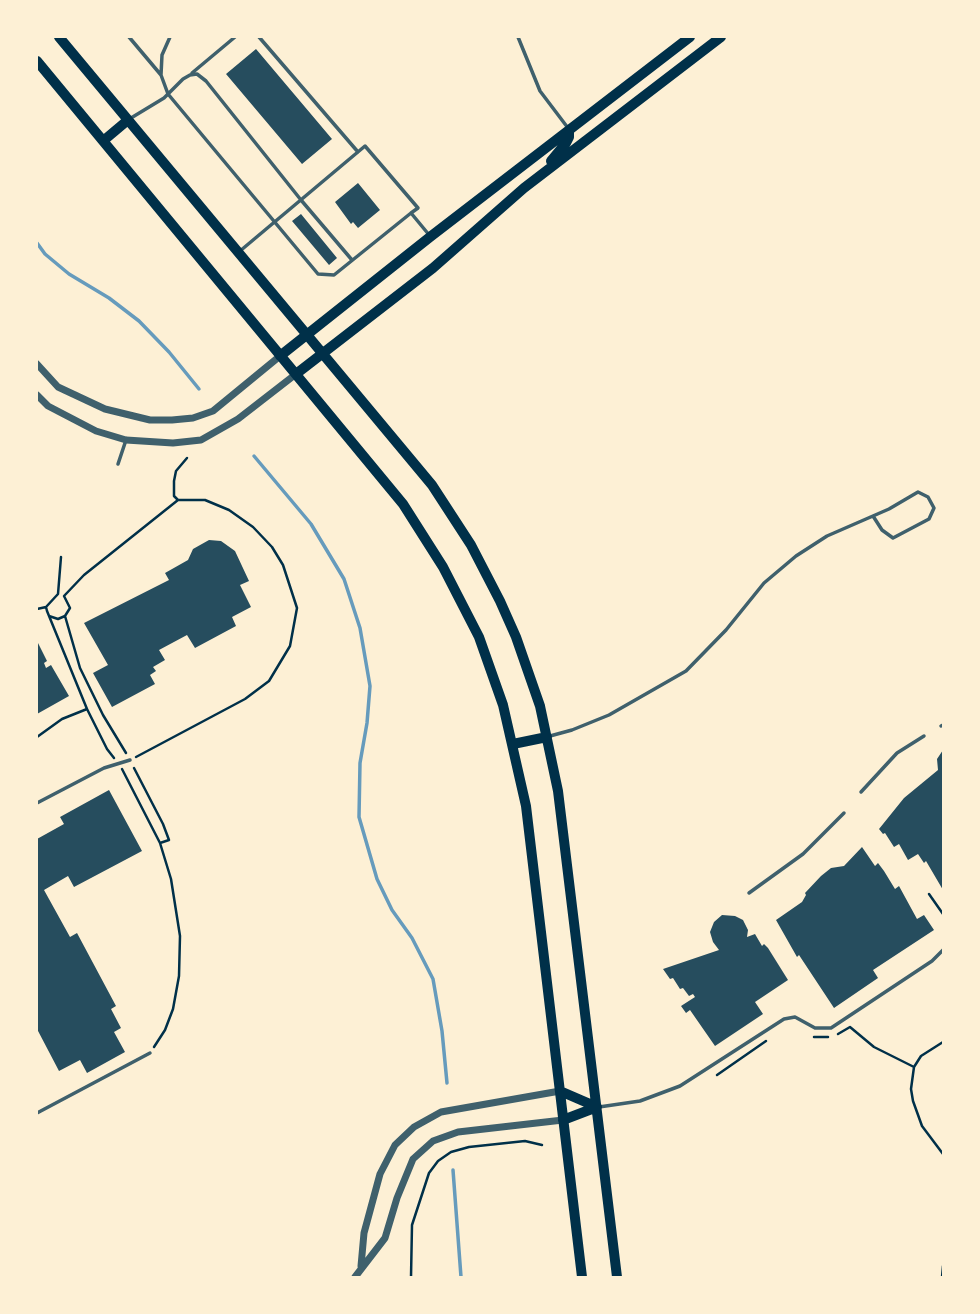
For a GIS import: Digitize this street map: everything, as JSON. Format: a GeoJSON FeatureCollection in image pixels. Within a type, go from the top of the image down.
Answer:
{"type":"FeatureCollection","features":[{"type":"Feature","properties":{"kind":"main road"},"geometry":{"type":"LineString","coordinates":[[59,37],[432,485],[471,545],[516,637],[548,737],[562,819],[617,1277]]}},
{"type":"Feature","properties":{"kind":"main road"},"geometry":{"type":"LineString","coordinates":[[280,356],[690,37]]}},
{"type":"Feature","properties":{"kind":"main road"},"geometry":{"type":"LineString","coordinates":[[296,374],[433,268],[524,188],[721,37]]}},
{"type":"Feature","properties":{"kind":"main road"},"geometry":{"type":"LineString","coordinates":[[37,61],[384,479],[436,555],[479,637],[500,696],[526,806],[582,1277]]}},
{"type":"Feature","properties":{"kind":"main road"},"geometry":{"type":"LineString","coordinates":[[103,141],[128,120]]}},
{"type":"Feature","properties":{"kind":"main road"},"geometry":{"type":"LineString","coordinates":[[524,188],[566,143],[569,130]]}},
{"type":"Feature","properties":{"kind":"main road"},"geometry":{"type":"LineString","coordinates":[[513,744],[548,737]]}},
{"type":"Feature","properties":{"kind":"main road"},"geometry":{"type":"LineString","coordinates":[[560,1091],[597,1107]]}},
{"type":"Feature","properties":{"kind":"main road"},"geometry":{"type":"LineString","coordinates":[[563,1120],[597,1107]]}},
{"type":"Feature","properties":{"kind":"street"},"geometry":{"type":"LineString","coordinates":[[37,364],[58,387],[105,409],[150,420],[172,420],[193,418],[213,411],[280,356]]}},
{"type":"Feature","properties":{"kind":"street"},"geometry":{"type":"LineString","coordinates":[[37,395],[48,406],[96,431],[126,440],[147,443],[201,440],[238,419],[296,374]]}},
{"type":"Feature","properties":{"kind":"street"},"geometry":{"type":"LineString","coordinates":[[361,1266],[364,1233],[380,1174],[396,1145],[414,1127],[441,1112],[560,1091]]}},
{"type":"Feature","properties":{"kind":"street"},"geometry":{"type":"LineString","coordinates":[[355,1277],[385,1238],[412,1159],[433,1141],[458,1132],[563,1120]]}},
{"type":"Feature","properties":{"kind":"lane"},"geometry":{"type":"LineString","coordinates":[[129,37],[161,75],[168,94],[275,221],[318,274],[334,275],[418,208],[365,146],[358,153],[275,221],[239,252]]}},
{"type":"Feature","properties":{"kind":"lane"},"geometry":{"type":"LineString","coordinates":[[128,120],[168,94],[235,37]]}},
{"type":"Feature","properties":{"kind":"lane"},"geometry":{"type":"LineString","coordinates":[[259,37],[358,153]]}},
{"type":"Feature","properties":{"kind":"lane"},"geometry":{"type":"LineString","coordinates":[[518,37],[540,91],[569,130]]}},
{"type":"Feature","properties":{"kind":"lane"},"geometry":{"type":"LineString","coordinates":[[161,75],[162,55],[172,38]]}},
{"type":"Feature","properties":{"kind":"lane"},"geometry":{"type":"LineString","coordinates":[[190,75],[197,74],[206,81],[352,260]]}},
{"type":"Feature","properties":{"kind":"lane"},"geometry":{"type":"LineString","coordinates":[[411,214],[430,237]]}},
{"type":"Feature","properties":{"kind":"lane"},"geometry":{"type":"LineString","coordinates":[[118,464],[126,440]]}},
{"type":"Feature","properties":{"kind":"lane"},"geometry":{"type":"LineString","coordinates":[[548,737],[609,715],[672,680],[699,659],[764,583],[827,536],[918,492],[928,497],[934,508],[929,519],[893,538],[882,530],[873,516]]}},
{"type":"Feature","properties":{"kind":"lane"},"geometry":{"type":"LineString","coordinates":[[861,792],[897,753],[924,736]]}},
{"type":"Feature","properties":{"kind":"lane"},"geometry":{"type":"LineString","coordinates":[[37,803],[104,768],[130,760]]}},
{"type":"Feature","properties":{"kind":"lane"},"geometry":{"type":"LineString","coordinates":[[749,893],[793,863],[844,813]]}},
{"type":"Feature","properties":{"kind":"lane"},"geometry":{"type":"LineString","coordinates":[[597,1107],[640,1101],[680,1086],[784,1019],[795,1017],[815,1028],[831,1028],[932,961],[943,950]]}},
{"type":"Feature","properties":{"kind":"lane"},"geometry":{"type":"LineString","coordinates":[[37,1113],[150,1053]]}},
{"type":"Feature","properties":{"kind":"path"},"geometry":{"type":"LineString","coordinates":[[178,500],[174,496],[176,471],[187,458]]}},
{"type":"Feature","properties":{"kind":"path"},"geometry":{"type":"LineString","coordinates":[[64,596],[84,575],[178,500],[205,500],[229,510],[253,527],[272,547],[288,575],[297,608],[295,627],[290,646],[269,681],[238,703],[130,760]]}},
{"type":"Feature","properties":{"kind":"path"},"geometry":{"type":"LineString","coordinates":[[37,607],[46,607],[58,594],[61,557]]}},
{"type":"Feature","properties":{"kind":"path"},"geometry":{"type":"LineString","coordinates":[[48,615],[58,619],[65,616],[70,608],[64,596],[58,594]]}},
{"type":"Feature","properties":{"kind":"path"},"geometry":{"type":"LineString","coordinates":[[46,607],[87,709],[107,749],[128,778],[160,843],[170,879],[180,936],[179,976],[173,1009],[165,1030],[150,1053]]}},
{"type":"Feature","properties":{"kind":"path"},"geometry":{"type":"LineString","coordinates":[[65,616],[80,668],[163,824],[169,840],[160,843]]}},
{"type":"Feature","properties":{"kind":"path"},"geometry":{"type":"LineString","coordinates":[[37,737],[62,719],[87,709]]}},
{"type":"Feature","properties":{"kind":"path"},"geometry":{"type":"LineString","coordinates":[[929,894],[943,914]]}},
{"type":"Feature","properties":{"kind":"path"},"geometry":{"type":"LineString","coordinates":[[807,1034],[819,1038],[832,1037],[850,1027],[874,1047],[914,1067]]}},
{"type":"Feature","properties":{"kind":"path"},"geometry":{"type":"LineString","coordinates":[[717,1075],[773,1037]]}},
{"type":"Feature","properties":{"kind":"path"},"geometry":{"type":"LineString","coordinates":[[943,1042],[926,1051],[914,1067],[911,1083],[912,1101],[922,1126],[943,1154]]}},
{"type":"Feature","properties":{"kind":"path"},"geometry":{"type":"LineString","coordinates":[[411,1277],[412,1225],[429,1173],[438,1161],[451,1152],[469,1147],[525,1141],[542,1145]]}},
{"type":"Feature","properties":{"kind":"path"},"geometry":{"type":"LineString","coordinates":[[942,1277],[943,1266]]}},
{"type":"Feature","properties":{"kind":"building"},"geometry":{"type":"Polygon","coordinates":[[[256,49],[332,139],[302,164],[226,74],[256,49]]]}},
{"type":"Feature","properties":{"kind":"building"},"geometry":{"type":"Polygon","coordinates":[[[358,183],[380,210],[358,228],[353,222],[351,224],[335,202],[358,183]]]}},
{"type":"Feature","properties":{"kind":"building"},"geometry":{"type":"Polygon","coordinates":[[[301,214],[337,258],[329,265],[292,221],[301,214]]]}},
{"type":"Feature","properties":{"kind":"building"},"geometry":{"type":"Polygon","coordinates":[[[209,540],[221,541],[235,551],[249,581],[240,585],[251,607],[232,617],[236,626],[195,648],[187,635],[159,650],[165,660],[153,667],[156,671],[150,675],[155,684],[112,707],[93,673],[108,665],[84,623],[169,580],[165,573],[188,560],[193,549],[209,540]]]}},
{"type":"Feature","properties":{"kind":"building"},"geometry":{"type":"Polygon","coordinates":[[[37,641],[47,661],[44,663],[46,668],[51,665],[69,696],[37,714],[37,641]]]}},
{"type":"Feature","properties":{"kind":"building"},"geometry":{"type":"Polygon","coordinates":[[[943,750],[943,890],[926,861],[924,863],[918,854],[908,860],[899,844],[894,847],[879,829],[904,798],[938,770],[937,759],[943,750]]]}},
{"type":"Feature","properties":{"kind":"building"},"geometry":{"type":"Polygon","coordinates":[[[109,790],[142,851],[74,887],[68,876],[44,890],[70,937],[77,933],[116,1006],[111,1009],[121,1028],[114,1032],[125,1052],[87,1073],[80,1060],[59,1071],[37,1029],[37,839],[64,824],[60,817],[109,790]]]}},
{"type":"Feature","properties":{"kind":"building"},"geometry":{"type":"Polygon","coordinates":[[[862,847],[875,866],[878,863],[895,889],[899,886],[917,919],[924,915],[934,930],[873,970],[878,978],[834,1008],[799,955],[797,957],[776,920],[802,902],[805,893],[821,876],[831,868],[844,866],[862,847]]]}},
{"type":"Feature","properties":{"kind":"building"},"geometry":{"type":"Polygon","coordinates":[[[722,915],[743,920],[748,930],[747,937],[755,934],[762,946],[764,944],[768,948],[788,980],[755,1002],[763,1014],[715,1046],[690,1010],[686,1013],[681,1006],[695,997],[693,994],[689,996],[683,988],[680,989],[663,969],[719,950],[710,932],[714,922],[722,915]]]}},
{"type":"Feature","properties":{"kind":"waterway"},"geometry":{"type":"LineString","coordinates":[[37,243],[45,254],[69,274],[109,298],[139,321],[199,389]]}},
{"type":"Feature","properties":{"kind":"waterway"},"geometry":{"type":"LineString","coordinates":[[254,456],[311,524],[344,579],[360,628],[370,686],[360,763],[359,817],[377,879],[433,979],[447,1083]]}},
{"type":"Feature","properties":{"kind":"waterway"},"geometry":{"type":"LineString","coordinates":[[453,1170],[461,1277]]}}]}
